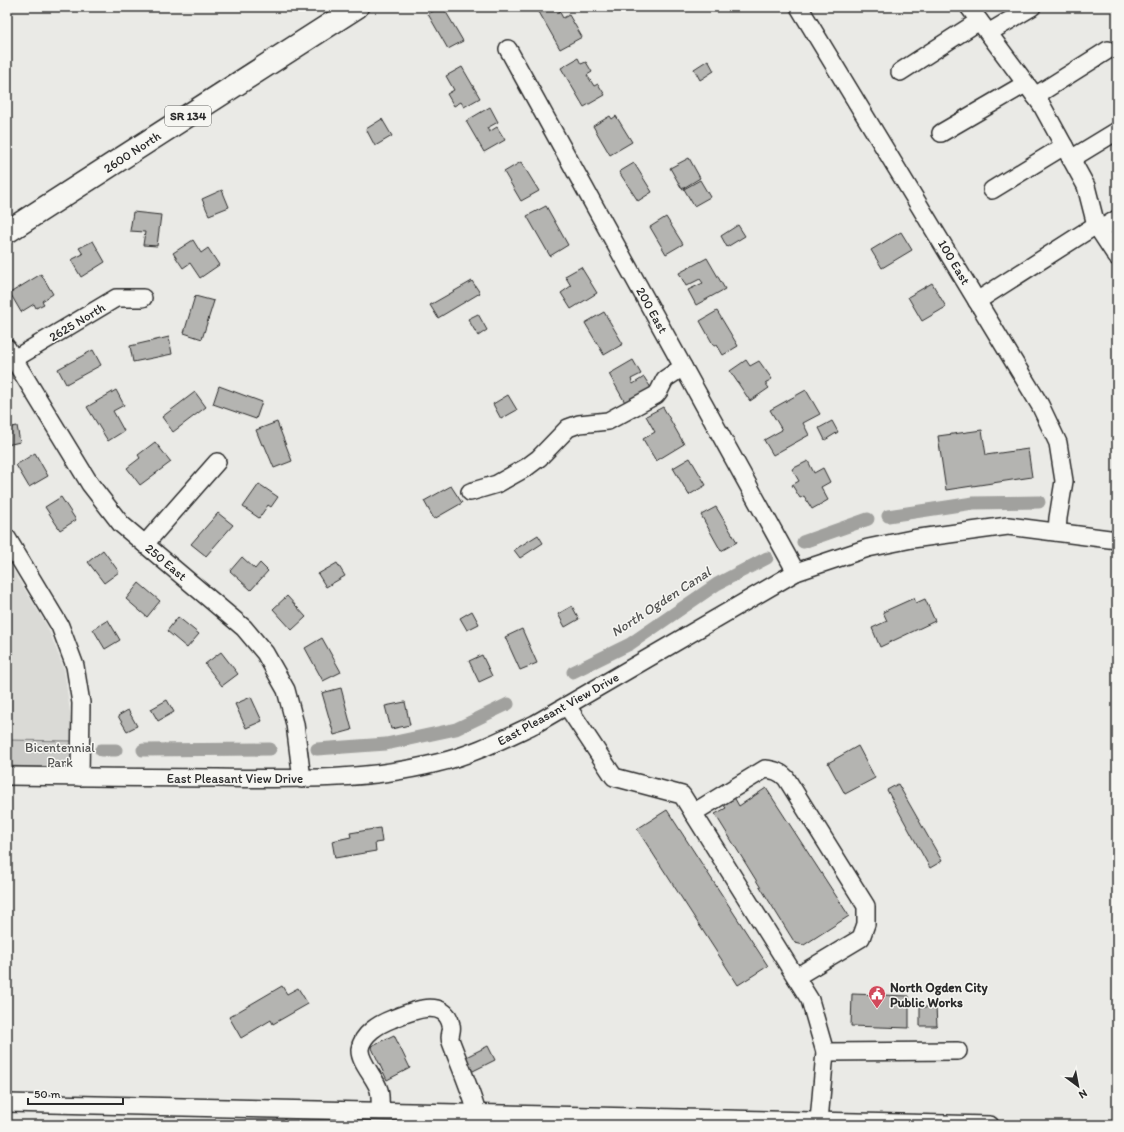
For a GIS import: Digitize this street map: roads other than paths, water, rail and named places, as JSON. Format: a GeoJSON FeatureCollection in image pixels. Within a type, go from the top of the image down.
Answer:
{"type":"FeatureCollection","features":[{"type":"Feature","properties":{"kind":"main road","name":"2600 North"},"geometry":{"type":"LineString","coordinates":[[7,232],[357,7]]}},
{"type":"Feature","properties":{"kind":"street","name":"100 East"},"geometry":{"type":"LineString","coordinates":[[799,7],[1040,405],[1058,443],[1064,481],[1057,532]]}},
{"type":"Feature","properties":{"kind":"street"},"geometry":{"type":"LineString","coordinates":[[969,7],[1040,104],[1086,186],[1098,227],[1117,257]]}},
{"type":"Feature","properties":{"kind":"street"},"geometry":{"type":"LineString","coordinates":[[900,72],[983,27],[1032,7]]}},
{"type":"Feature","properties":{"kind":"street","name":"200 East"},"geometry":{"type":"LineString","coordinates":[[508,48],[796,572]]}},
{"type":"Feature","properties":{"kind":"street"},"geometry":{"type":"LineString","coordinates":[[941,133],[1108,50]]}},
{"type":"Feature","properties":{"kind":"street"},"geometry":{"type":"LineString","coordinates":[[992,190],[1067,152],[1117,131]]}},
{"type":"Feature","properties":{"kind":"street"},"geometry":{"type":"LineString","coordinates":[[977,301],[1098,227],[1117,219]]}},
{"type":"Feature","properties":{"kind":"street","name":"2625 North"},"geometry":{"type":"LineString","coordinates":[[12,363],[116,298],[143,298]]}},
{"type":"Feature","properties":{"kind":"street","name":"250 East"},"geometry":{"type":"LineString","coordinates":[[12,363],[90,484],[121,524],[244,628],[265,653],[286,690],[295,724],[302,779]]}},
{"type":"Feature","properties":{"kind":"street"},"geometry":{"type":"LineString","coordinates":[[470,492],[497,484],[534,462],[568,428],[579,424],[608,421],[656,395],[660,391],[665,379],[684,367]]}},
{"type":"Feature","properties":{"kind":"street"},"geometry":{"type":"LineString","coordinates":[[145,544],[217,462]]}},
{"type":"Feature","properties":{"kind":"street","name":"East Pleasant View Drive"},"geometry":{"type":"LineString","coordinates":[[7,776],[302,779],[369,776],[437,764],[501,741],[535,724],[796,572],[868,548],[912,539],[1008,526],[1117,540]]}},
{"type":"Feature","properties":{"kind":"street"},"geometry":{"type":"LineString","coordinates":[[7,538],[60,626],[75,666],[81,703],[80,777]]}},
{"type":"Feature","properties":{"kind":"street"},"geometry":{"type":"LineString","coordinates":[[567,706],[614,776],[682,795],[810,1000],[825,1052],[819,1121]]}},
{"type":"Feature","properties":{"kind":"street"},"geometry":{"type":"LineString","coordinates":[[693,813],[765,769],[781,772],[786,778],[866,906],[866,924],[861,938],[796,977]]}},
{"type":"Feature","properties":{"kind":"street"},"geometry":{"type":"LineString","coordinates":[[380,1111],[379,1090],[360,1057],[362,1042],[369,1033],[383,1023],[403,1014],[432,1008],[439,1009],[444,1012],[450,1020],[452,1026],[450,1040],[468,1082],[477,1114]]}},
{"type":"Feature","properties":{"kind":"street"},"geometry":{"type":"LineString","coordinates":[[825,1052],[958,1051]]}},
{"type":"Feature","properties":{"kind":"street"},"geometry":{"type":"LineString","coordinates":[[7,1103],[990,1125]]}},
{"type":"Feature","properties":{"kind":"waterway","name":"North Ogden Canal"},"geometry":{"type":"LineString","coordinates":[[888,516],[973,503],[1039,502]]}},
{"type":"Feature","properties":{"kind":"waterway","name":"North Ogden Canal"},"geometry":{"type":"LineString","coordinates":[[803,542],[868,519]]}},
{"type":"Feature","properties":{"kind":"waterway","name":"North Ogden Canal"},"geometry":{"type":"LineString","coordinates":[[573,672],[630,644],[717,584],[767,558]]}},
{"type":"Feature","properties":{"kind":"waterway","name":"North Ogden Canal"},"geometry":{"type":"LineString","coordinates":[[317,749],[386,744],[456,729],[508,704]]}},
{"type":"Feature","properties":{"kind":"waterway","name":"North Ogden Canal"},"geometry":{"type":"LineString","coordinates":[[143,750],[270,749]]}},
{"type":"Feature","properties":{"kind":"waterway","name":"North Ogden Canal"},"geometry":{"type":"LineString","coordinates":[[101,750],[116,750]]}},
{"type":"Feature","properties":{"kind":"place","name":"North Ogden City Public Works"},"geometry":{"type":"Point","coordinates":[877,1009]}},
{"type":"Feature","properties":{"kind":"park label","name":"Bicentennial Park"},"geometry":{"type":"Point","coordinates":[60,754]}}]}
